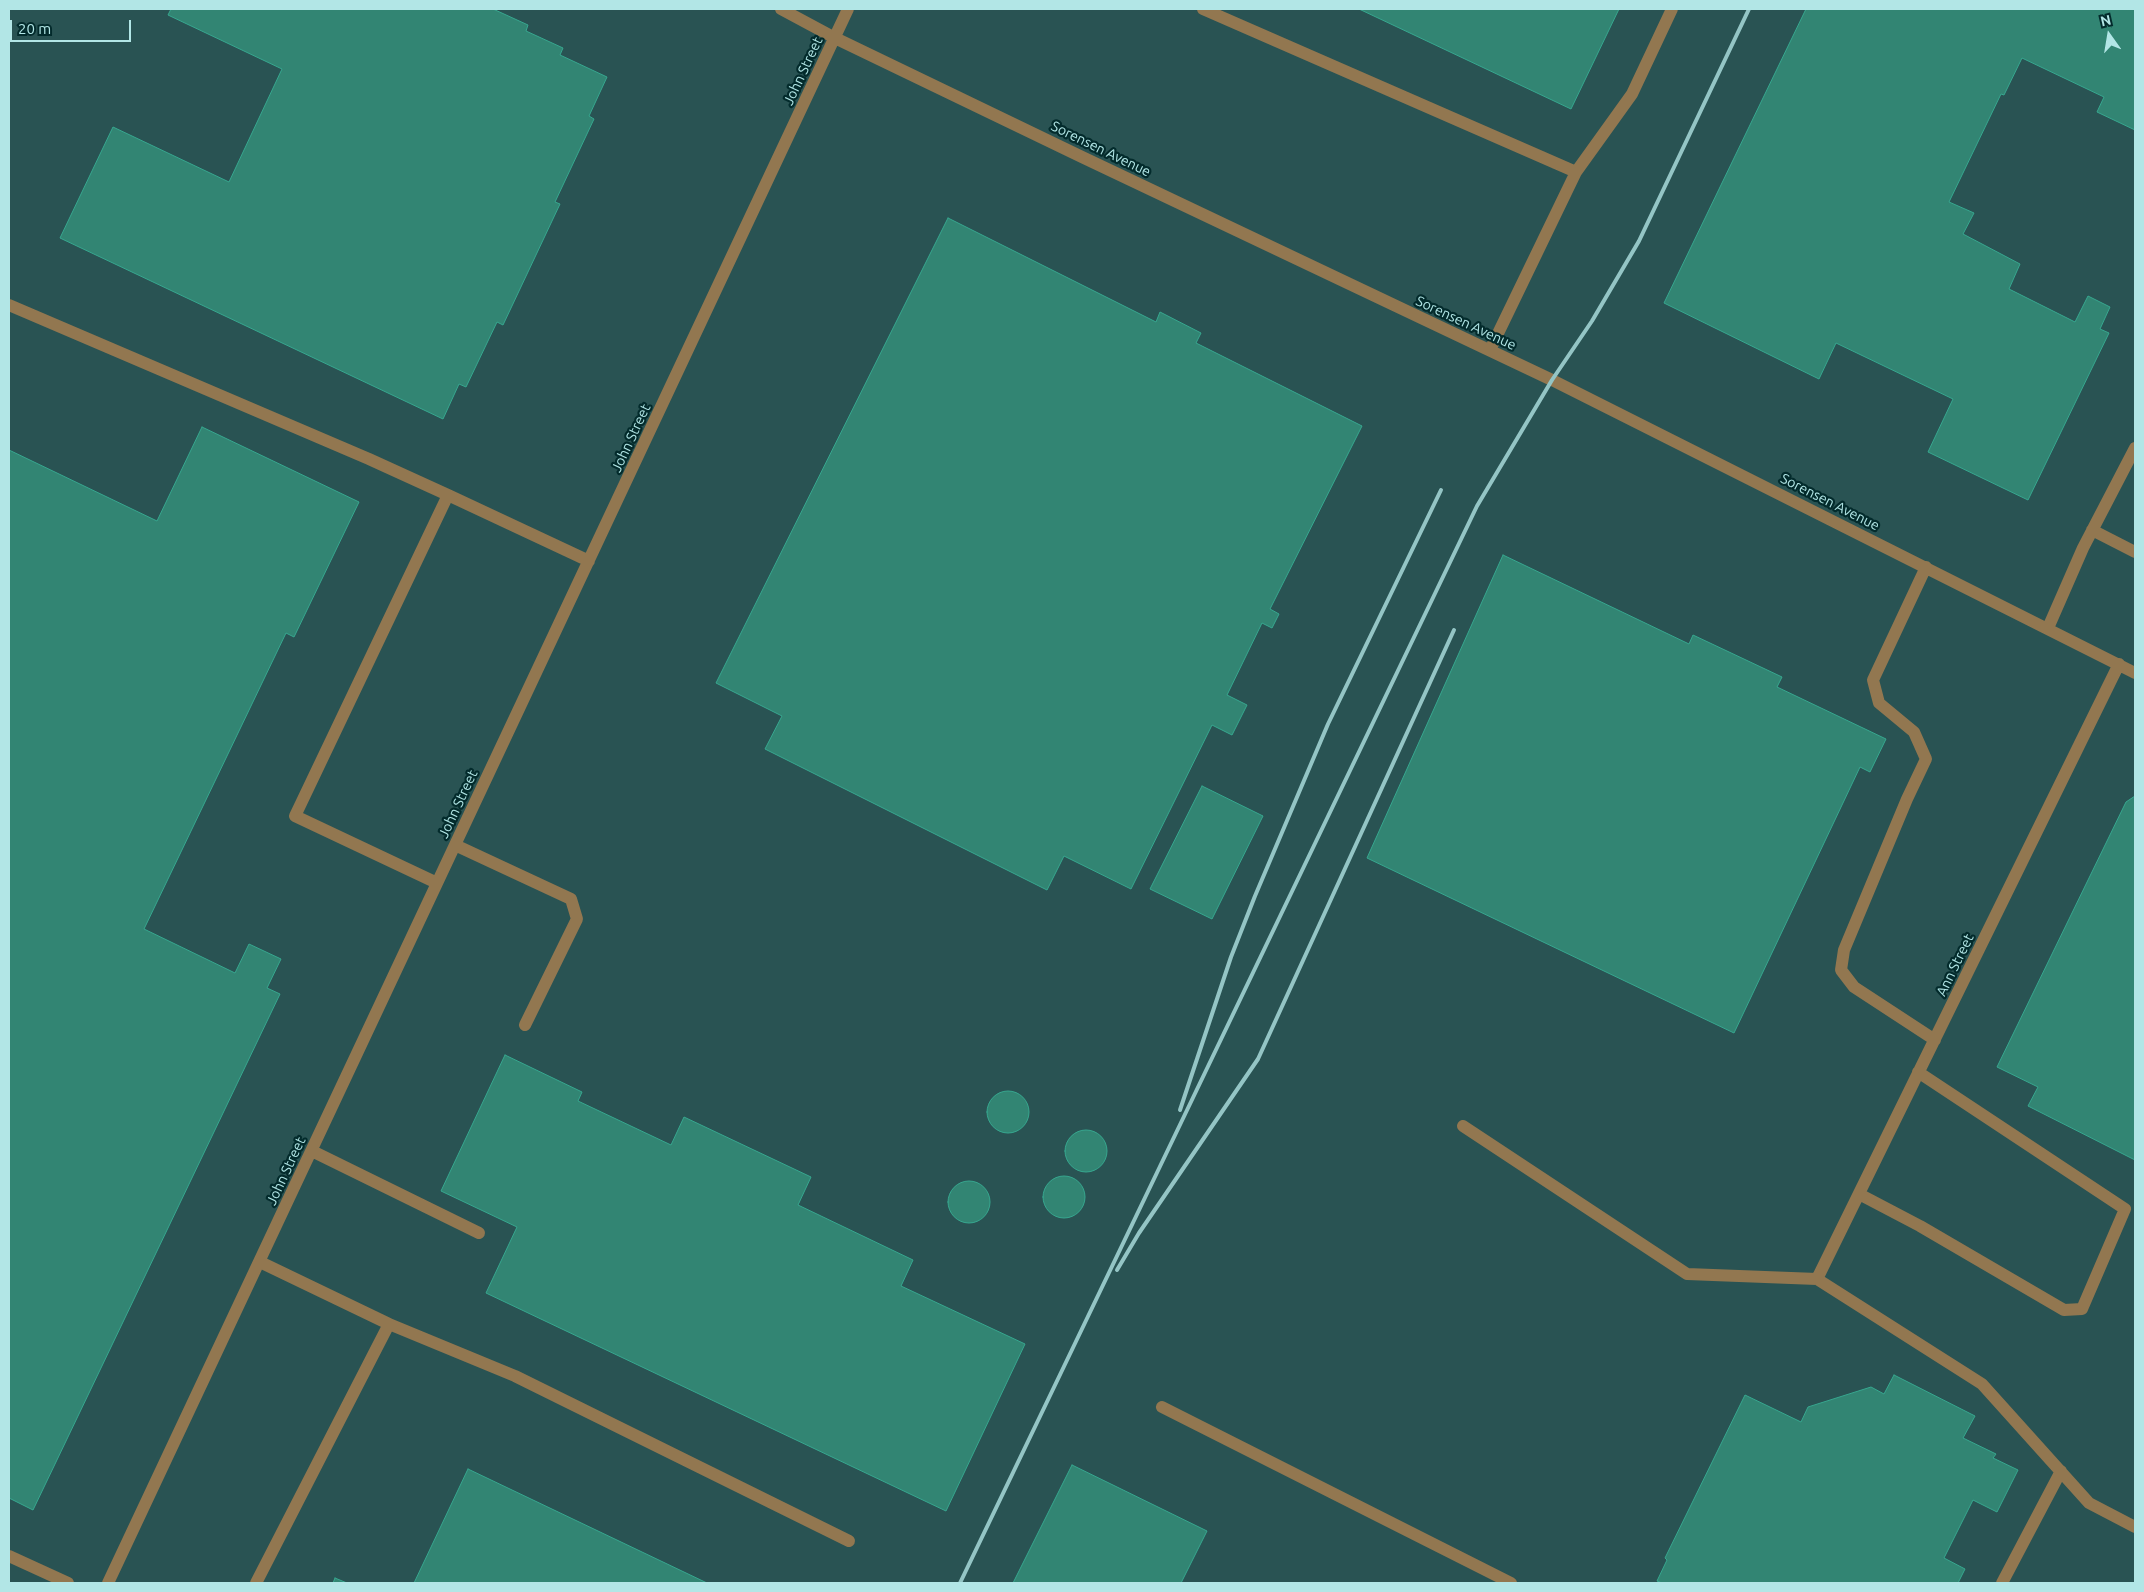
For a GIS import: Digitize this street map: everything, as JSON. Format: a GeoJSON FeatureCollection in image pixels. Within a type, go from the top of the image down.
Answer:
{"type":"FeatureCollection","features":[{"type":"Feature","properties":{"kind":"street","name":"Sorensen Avenue"},"geometry":{"type":"LineString","coordinates":[[780,9],[835,38],[1082,158],[1552,380],[2135,673]]}},
{"type":"Feature","properties":{"kind":"street","name":"John Street"},"geometry":{"type":"LineString","coordinates":[[108,1583],[848,9]]}},
{"type":"Feature","properties":{"kind":"street"},"geometry":{"type":"LineString","coordinates":[[1203,9],[1576,172]]}},
{"type":"Feature","properties":{"kind":"street"},"geometry":{"type":"LineString","coordinates":[[1490,350],[1576,172],[1632,94],[1672,9]]}},
{"type":"Feature","properties":{"kind":"street"},"geometry":{"type":"LineString","coordinates":[[9,305],[369,458],[589,561]]}},
{"type":"Feature","properties":{"kind":"street"},"geometry":{"type":"LineString","coordinates":[[2048,628],[2092,530],[2135,448]]}},
{"type":"Feature","properties":{"kind":"street"},"geometry":{"type":"LineString","coordinates":[[437,883],[296,816],[448,495]]}},
{"type":"Feature","properties":{"kind":"street"},"geometry":{"type":"LineString","coordinates":[[2092,530],[2135,552]]}},
{"type":"Feature","properties":{"kind":"street"},"geometry":{"type":"LineString","coordinates":[[1926,567],[1873,680],[1878,703],[1914,732],[1926,759],[1907,799],[1844,950],[1841,970],[1854,987],[1935,1040]]}},
{"type":"Feature","properties":{"kind":"street","name":"Ann Street"},"geometry":{"type":"LineString","coordinates":[[1817,1279],[2119,664]]}},
{"type":"Feature","properties":{"kind":"street"},"geometry":{"type":"LineString","coordinates":[[455,845],[571,899],[578,919],[526,1025]]}},
{"type":"Feature","properties":{"kind":"street"},"geometry":{"type":"LineString","coordinates":[[1859,1194],[1920,1226],[2064,1310],[2082,1309],[2125,1209],[1918,1072]]}},
{"type":"Feature","properties":{"kind":"street"},"geometry":{"type":"LineString","coordinates":[[1463,1126],[1687,1274],[1817,1279],[1982,1384],[2089,1503],[2135,1526]]}},
{"type":"Feature","properties":{"kind":"street"},"geometry":{"type":"LineString","coordinates":[[312,1151],[479,1233]]}},
{"type":"Feature","properties":{"kind":"street"},"geometry":{"type":"LineString","coordinates":[[260,1262],[389,1324],[515,1376],[849,1541]]}},
{"type":"Feature","properties":{"kind":"street"},"geometry":{"type":"LineString","coordinates":[[256,1583],[389,1324]]}},
{"type":"Feature","properties":{"kind":"street"},"geometry":{"type":"LineString","coordinates":[[1162,1407],[1511,1583]]}},
{"type":"Feature","properties":{"kind":"street"},"geometry":{"type":"LineString","coordinates":[[2002,1583],[2061,1471]]}},
{"type":"Feature","properties":{"kind":"street"},"geometry":{"type":"LineString","coordinates":[[9,1556],[68,1583]]}},
{"type":"Feature","properties":{"kind":"shaded area"},"geometry":{"type":"Polygon","coordinates":[[[9,9],[2135,9],[2135,1583],[9,1583],[9,9]]]}},
{"type":"Feature","properties":{"kind":"building"},"geometry":{"type":"Polygon","coordinates":[[[171,9],[493,9],[528,25],[526,31],[563,48],[560,55],[607,77],[589,116],[594,119],[555,202],[560,204],[503,325],[497,322],[466,387],[459,384],[443,419],[60,238],[113,127],[229,182],[282,69],[168,15],[171,9]]]}},
{"type":"Feature","properties":{"kind":"building"},"geometry":{"type":"Polygon","coordinates":[[[1359,9],[1619,9],[1571,109],[1359,9]]]}},
{"type":"Feature","properties":{"kind":"building"},"geometry":{"type":"Polygon","coordinates":[[[1806,9],[2135,9],[2135,130],[2097,112],[2104,97],[2022,58],[2004,95],[2001,94],[1949,202],[1974,213],[1963,234],[2020,264],[2009,289],[2075,322],[2088,296],[2110,307],[2100,329],[2109,333],[2028,500],[1928,452],[1953,399],[1836,343],[1819,379],[1664,303],[1806,9]]]}},
{"type":"Feature","properties":{"kind":"building"},"geometry":{"type":"Polygon","coordinates":[[[948,218],[1156,322],[1160,312],[1201,333],[1196,343],[1362,426],[1270,609],[1279,614],[1272,628],[1262,623],[1227,695],[1247,705],[1232,735],[1212,725],[1131,889],[1064,856],[1047,890],[765,749],[782,716],[716,683],[948,218]]]}},
{"type":"Feature","properties":{"kind":"building"},"geometry":{"type":"Polygon","coordinates":[[[202,427],[359,502],[294,637],[286,633],[144,929],[235,973],[249,944],[281,959],[267,988],[280,994],[33,1510],[9,1498],[9,450],[157,521],[202,427]]]}},
{"type":"Feature","properties":{"kind":"building"},"geometry":{"type":"Polygon","coordinates":[[[1503,555],[1689,644],[1693,635],[1782,677],[1777,687],[1886,739],[1870,772],[1860,767],[1734,1033],[1367,858],[1503,555]]]}},
{"type":"Feature","properties":{"kind":"building"},"geometry":{"type":"Polygon","coordinates":[[[1202,786],[1263,816],[1212,919],[1150,889],[1202,786]]]}},
{"type":"Feature","properties":{"kind":"building"},"geometry":{"type":"Polygon","coordinates":[[[2135,796],[2135,1160],[2028,1106],[2038,1087],[1997,1067],[2126,802],[2135,796]]]}},
{"type":"Feature","properties":{"kind":"building"},"geometry":{"type":"Polygon","coordinates":[[[505,1055],[582,1092],[578,1101],[671,1145],[684,1117],[811,1177],[798,1205],[913,1260],[901,1286],[1025,1344],[946,1511],[486,1293],[517,1227],[441,1191],[505,1055]]]}},
{"type":"Feature","properties":{"kind":"building"},"geometry":{"type":"Polygon","coordinates":[[[1012,1091],[1020,1094],[1026,1100],[1029,1112],[1026,1124],[1020,1130],[1004,1133],[996,1130],[990,1124],[987,1108],[990,1100],[996,1094],[1012,1091]]]}},
{"type":"Feature","properties":{"kind":"building"},"geometry":{"type":"Polygon","coordinates":[[[1090,1130],[1098,1133],[1104,1139],[1107,1151],[1104,1163],[1098,1169],[1082,1172],[1074,1169],[1068,1163],[1065,1147],[1068,1139],[1074,1133],[1090,1130]]]}},
{"type":"Feature","properties":{"kind":"building"},"geometry":{"type":"Polygon","coordinates":[[[1068,1176],[1076,1179],[1082,1185],[1085,1197],[1082,1209],[1076,1215],[1060,1218],[1052,1215],[1046,1209],[1043,1193],[1046,1185],[1052,1179],[1068,1176]]]}},
{"type":"Feature","properties":{"kind":"building"},"geometry":{"type":"Polygon","coordinates":[[[973,1181],[981,1184],[987,1190],[990,1202],[987,1214],[981,1220],[965,1223],[957,1220],[951,1214],[948,1198],[951,1190],[957,1184],[973,1181]]]}},
{"type":"Feature","properties":{"kind":"building"},"geometry":{"type":"Polygon","coordinates":[[[1894,1375],[1975,1416],[1963,1438],[1996,1454],[1993,1458],[2018,1470],[1997,1512],[1973,1500],[1944,1558],[1965,1569],[1958,1583],[1662,1583],[1657,1581],[1667,1560],[1665,1558],[1745,1395],[1801,1422],[1808,1407],[1871,1387],[1884,1394],[1894,1375]]]}},
{"type":"Feature","properties":{"kind":"building"},"geometry":{"type":"Polygon","coordinates":[[[1072,1465],[1207,1531],[1181,1583],[1013,1583],[1072,1465]]]}},
{"type":"Feature","properties":{"kind":"building"},"geometry":{"type":"Polygon","coordinates":[[[468,1469],[707,1583],[414,1583],[468,1469]]]}},
{"type":"Feature","properties":{"kind":"building"},"geometry":{"type":"Polygon","coordinates":[[[335,1578],[347,1583],[333,1583],[335,1578]]]}},
{"type":"Feature","properties":{"kind":"railway"},"geometry":{"type":"LineString","coordinates":[[960,1583],[1477,506],[1552,380],[1592,321],[1639,241],[1749,9]]}},
{"type":"Feature","properties":{"kind":"railway"},"geometry":{"type":"LineString","coordinates":[[1180,1110],[1231,957],[1255,896],[1328,724],[1441,490]]}},
{"type":"Feature","properties":{"kind":"railway"},"geometry":{"type":"LineString","coordinates":[[1117,1270],[1139,1233],[1258,1059],[1454,630]]}}]}
